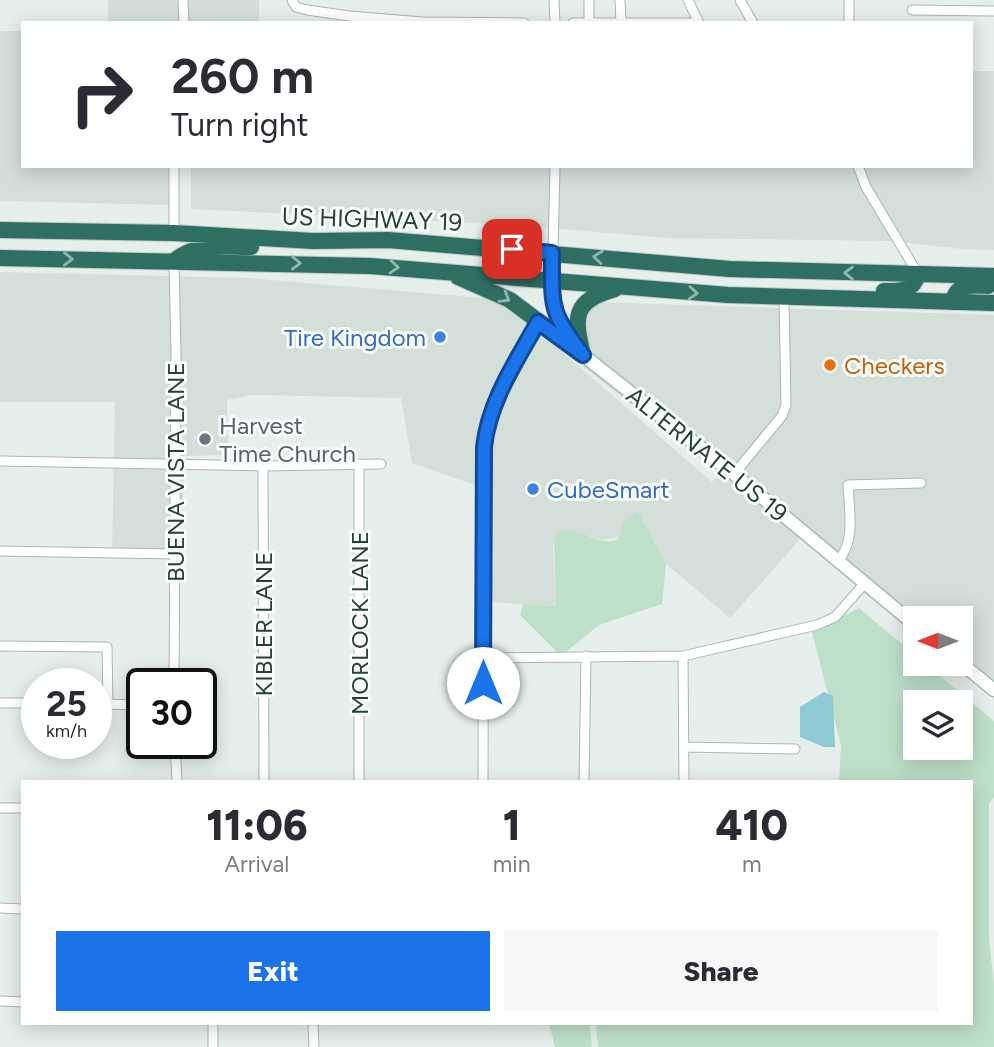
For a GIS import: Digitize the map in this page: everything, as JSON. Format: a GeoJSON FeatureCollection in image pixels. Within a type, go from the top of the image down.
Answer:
{"type":"FeatureCollection","features":[{"type":"Feature","properties":{"kind":"highway","name":"US HIGHWAY 19"},"geometry":{"type":"LineString","coordinates":[[0,230],[174,233],[313,242],[388,240],[730,269],[994,276]]}},
{"type":"Feature","properties":{"kind":"highway"},"geometry":{"type":"LineString","coordinates":[[174,261],[192,249],[202,247],[257,247],[313,242]]}},
{"type":"Feature","properties":{"kind":"highway","name":"US HIGHWAY 19"},"geometry":{"type":"LineString","coordinates":[[0,258],[308,263],[552,279],[747,296],[994,303]]}},
{"type":"Feature","properties":{"kind":"highway"},"geometry":{"type":"LineString","coordinates":[[443,271],[500,295],[583,355]]}},
{"type":"Feature","properties":{"kind":"highway"},"geometry":{"type":"LineString","coordinates":[[747,296],[800,290],[900,291],[915,283],[918,274]]}},
{"type":"Feature","properties":{"kind":"highway"},"geometry":{"type":"LineString","coordinates":[[953,302],[954,293],[960,288],[971,285],[994,286]]}},
{"type":"Feature","properties":{"kind":"highway"},"geometry":{"type":"LineString","coordinates":[[583,355],[576,326],[582,305],[598,295],[625,287]]}},
{"type":"Feature","properties":{"kind":"main road","name":"ALTERNATE US 19"},"geometry":{"type":"LineString","coordinates":[[552,253],[553,305],[563,329],[583,355],[734,474],[903,615]]}},
{"type":"Feature","properties":{"kind":"main road"},"geometry":{"type":"LineString","coordinates":[[973,673],[994,690]]}},
{"type":"Feature","properties":{"kind":"street"},"geometry":{"type":"LineString","coordinates":[[183,0],[184,21]]}},
{"type":"Feature","properties":{"kind":"street"},"geometry":{"type":"LineString","coordinates":[[292,0],[296,7],[307,10],[410,21]]}},
{"type":"Feature","properties":{"kind":"street"},"geometry":{"type":"LineString","coordinates":[[554,0],[555,21]]}},
{"type":"Feature","properties":{"kind":"street"},"geometry":{"type":"LineString","coordinates":[[589,0],[589,21]]}},
{"type":"Feature","properties":{"kind":"street"},"geometry":{"type":"LineString","coordinates":[[620,0],[621,21]]}},
{"type":"Feature","properties":{"kind":"street"},"geometry":{"type":"LineString","coordinates":[[688,0],[698,21]]}},
{"type":"Feature","properties":{"kind":"street"},"geometry":{"type":"LineString","coordinates":[[740,0],[752,21]]}},
{"type":"Feature","properties":{"kind":"street"},"geometry":{"type":"LineString","coordinates":[[849,0],[849,21]]}},
{"type":"Feature","properties":{"kind":"street"},"geometry":{"type":"LineString","coordinates":[[912,10],[994,10]]}},
{"type":"Feature","properties":{"kind":"street"},"geometry":{"type":"LineString","coordinates":[[174,168],[174,233]]}},
{"type":"Feature","properties":{"kind":"street"},"geometry":{"type":"LineString","coordinates":[[552,253],[555,168]]}},
{"type":"Feature","properties":{"kind":"street"},"geometry":{"type":"LineString","coordinates":[[859,168],[866,187],[918,274]]}},
{"type":"Feature","properties":{"kind":"street","name":"BUENA VISTA LANE"},"geometry":{"type":"LineString","coordinates":[[174,261],[174,668]]}},
{"type":"Feature","properties":{"kind":"street"},"geometry":{"type":"LineString","coordinates":[[734,474],[782,416],[786,405],[784,298]]}},
{"type":"Feature","properties":{"kind":"street"},"geometry":{"type":"LineString","coordinates":[[483,780],[486,429],[494,404],[538,322]]}},
{"type":"Feature","properties":{"kind":"street"},"geometry":{"type":"LineString","coordinates":[[0,461],[263,466],[382,464]]}},
{"type":"Feature","properties":{"kind":"street","name":"MORLOCK LANE"},"geometry":{"type":"LineString","coordinates":[[359,464],[359,780]]}},
{"type":"Feature","properties":{"kind":"street","name":"KIBLER LANE"},"geometry":{"type":"LineString","coordinates":[[263,466],[264,780]]}},
{"type":"Feature","properties":{"kind":"street"},"geometry":{"type":"LineString","coordinates":[[838,561],[847,550],[849,539],[848,485],[921,483]]}},
{"type":"Feature","properties":{"kind":"street"},"geometry":{"type":"LineString","coordinates":[[0,551],[175,554]]}},
{"type":"Feature","properties":{"kind":"street"},"geometry":{"type":"LineString","coordinates":[[483,658],[683,656],[817,625],[835,617],[865,583]]}},
{"type":"Feature","properties":{"kind":"street"},"geometry":{"type":"LineString","coordinates":[[0,646],[107,647],[107,668]]}},
{"type":"Feature","properties":{"kind":"street"},"geometry":{"type":"LineString","coordinates":[[584,780],[586,656]]}},
{"type":"Feature","properties":{"kind":"street"},"geometry":{"type":"LineString","coordinates":[[683,656],[684,780]]}},
{"type":"Feature","properties":{"kind":"street"},"geometry":{"type":"LineString","coordinates":[[0,703],[21,704]]}},
{"type":"Feature","properties":{"kind":"street"},"geometry":{"type":"LineString","coordinates":[[684,747],[795,749]]}},
{"type":"Feature","properties":{"kind":"street"},"geometry":{"type":"LineString","coordinates":[[176,759],[177,780]]}},
{"type":"Feature","properties":{"kind":"street"},"geometry":{"type":"LineString","coordinates":[[0,808],[21,808]]}},
{"type":"Feature","properties":{"kind":"street"},"geometry":{"type":"LineString","coordinates":[[0,908],[21,909]]}},
{"type":"Feature","properties":{"kind":"street"},"geometry":{"type":"LineString","coordinates":[[0,1001],[21,1002]]}},
{"type":"Feature","properties":{"kind":"street"},"geometry":{"type":"LineString","coordinates":[[213,1047],[214,1025]]}},
{"type":"Feature","properties":{"kind":"street"},"geometry":{"type":"LineString","coordinates":[[313,1025],[314,1047]]}},
{"type":"Feature","properties":{"kind":"shaded area"},"geometry":{"type":"Polygon","coordinates":[[[108,0],[259,0],[259,21],[108,21],[108,0]]]}},
{"type":"Feature","properties":{"kind":"shaded area"},"geometry":{"type":"Polygon","coordinates":[[[0,31],[21,31],[21,168],[171,168],[170,205],[0,201],[0,31]]]}},
{"type":"Feature","properties":{"kind":"shaded area"},"geometry":{"type":"Polygon","coordinates":[[[973,71],[994,71],[994,250],[891,241],[667,238],[517,225],[191,209],[191,168],[973,168],[973,71]]]}},
{"type":"Feature","properties":{"kind":"shaded area"},"geometry":{"type":"Polygon","coordinates":[[[0,272],[248,278],[496,299],[582,361],[802,537],[730,618],[666,564],[638,513],[619,537],[602,540],[573,530],[553,544],[556,606],[489,602],[484,487],[497,430],[481,487],[412,463],[401,398],[251,395],[227,400],[228,455],[184,456],[182,552],[112,552],[115,402],[0,402],[0,272]],[[554,344],[712,482],[720,474],[554,344]]]}},
{"type":"Feature","properties":{"kind":"shaded area"},"geometry":{"type":"Polygon","coordinates":[[[595,302],[994,315],[994,684],[973,666],[973,606],[903,606],[903,608],[588,352],[582,326],[586,312],[595,302]]]}},
{"type":"Feature","properties":{"kind":"green space"},"geometry":{"type":"Polygon","coordinates":[[[638,512],[666,564],[662,604],[599,625],[561,656],[520,615],[523,604],[556,606],[554,537],[568,530],[613,541],[620,536],[625,520],[638,512]]]}},
{"type":"Feature","properties":{"kind":"green space"},"geometry":{"type":"Polygon","coordinates":[[[859,608],[903,645],[903,676],[940,676],[957,690],[903,690],[903,760],[973,760],[973,703],[994,721],[994,797],[989,804],[989,939],[994,984],[994,1047],[598,1047],[596,1025],[973,1025],[973,780],[839,780],[841,745],[812,632],[859,608]]]}},
{"type":"Feature","properties":{"kind":"green space"},"geometry":{"type":"Polygon","coordinates":[[[549,1025],[590,1025],[592,1047],[555,1047],[549,1025]]]}},
{"type":"Feature","properties":{"kind":"water"},"geometry":{"type":"Polygon","coordinates":[[[824,692],[833,696],[835,747],[824,747],[800,737],[800,707],[824,692]]]}},
{"type":"Feature","properties":{"kind":"place","name":"Tire Kingdom"},"geometry":{"type":"Point","coordinates":[440,337]}},
{"type":"Feature","properties":{"kind":"place","name":"Checkers"},"geometry":{"type":"Point","coordinates":[830,365]}},
{"type":"Feature","properties":{"kind":"place","name":"Harvest Time Church"},"geometry":{"type":"Point","coordinates":[205,439]}},
{"type":"Feature","properties":{"kind":"place","name":"CubeSmart"},"geometry":{"type":"Point","coordinates":[533,489]}},
{"type":"Feature","properties":{"kind":"route"},"geometry":{"type":"LineString","coordinates":[[483,683],[486,429],[494,404],[538,322],[583,355],[563,329],[553,305],[552,253],[512,249]]}}]}
